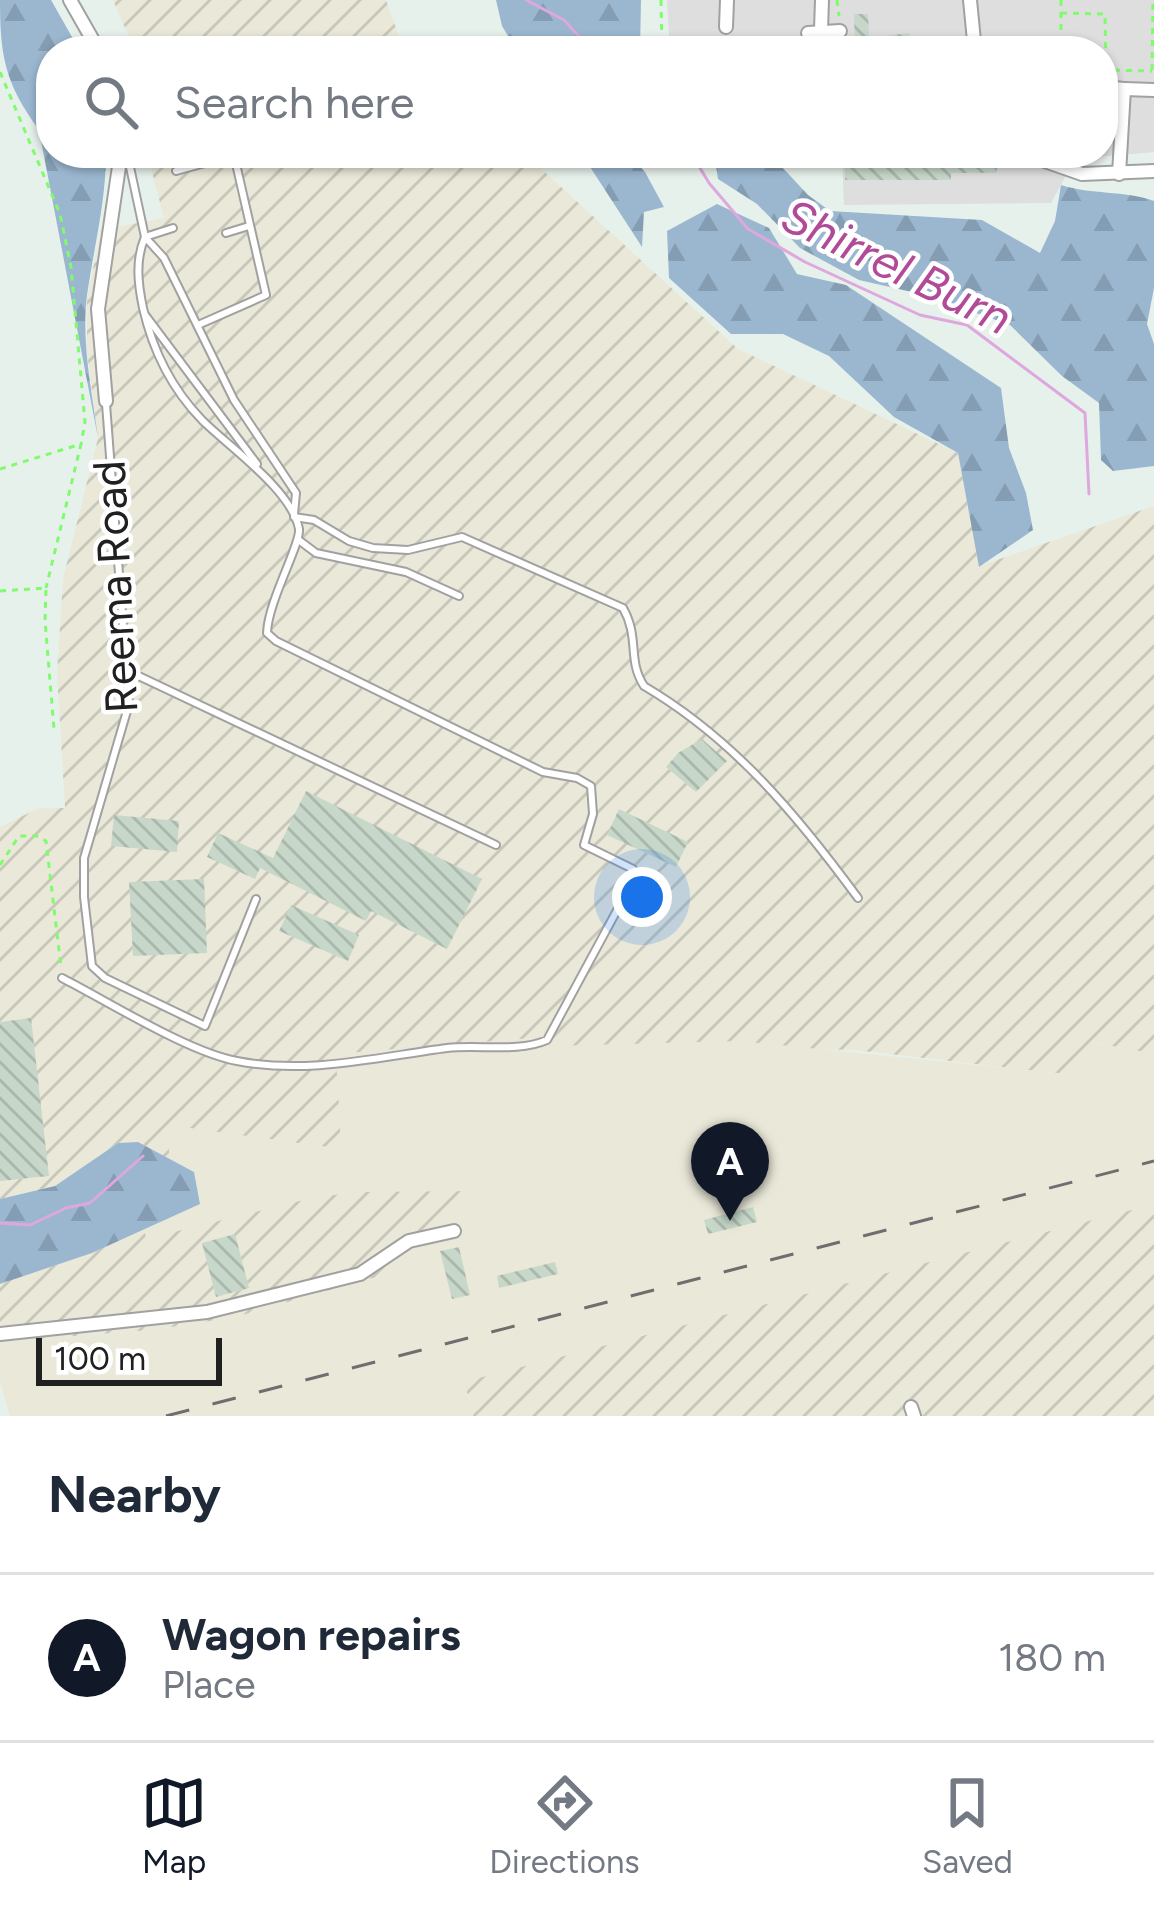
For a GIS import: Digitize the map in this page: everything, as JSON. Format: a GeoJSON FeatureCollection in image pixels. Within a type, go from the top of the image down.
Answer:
{"type":"FeatureCollection","features":[{"type":"Feature","properties":{"kind":"street"},"geometry":{"type":"LineString","coordinates":[[70,0],[90,36]]}},
{"type":"Feature","properties":{"kind":"street"},"geometry":{"type":"LineString","coordinates":[[726,27],[727,0]]}},
{"type":"Feature","properties":{"kind":"street"},"geometry":{"type":"LineString","coordinates":[[822,0],[815,32],[840,31]]}},
{"type":"Feature","properties":{"kind":"street"},"geometry":{"type":"LineString","coordinates":[[970,0],[974,36]]}},
{"type":"Feature","properties":{"kind":"street"},"geometry":{"type":"LineString","coordinates":[[1118,88],[1154,90]]}},
{"type":"Feature","properties":{"kind":"street"},"geometry":{"type":"LineString","coordinates":[[1119,174],[1124,89]]}},
{"type":"Feature","properties":{"kind":"street","name":"Reema Road"},"geometry":{"type":"LineString","coordinates":[[106,401],[98,309],[122,168]]}},
{"type":"Feature","properties":{"kind":"street"},"geometry":{"type":"LineString","coordinates":[[1065,168],[1082,174],[1154,171]]}},
{"type":"Feature","properties":{"kind":"street"},"geometry":{"type":"LineString","coordinates":[[0,1334],[207,1312],[360,1274],[409,1241],[454,1231]]}},
{"type":"Feature","properties":{"kind":"lane"},"geometry":{"type":"LineString","coordinates":[[62,978],[202,1049],[236,1061],[314,1066],[454,1047],[534,1046],[547,1040],[636,875],[633,869],[584,845],[593,814],[591,786],[577,778],[543,772],[267,633],[279,580],[298,540],[296,493],[234,400],[164,257],[145,237],[128,168]]}},
{"type":"Feature","properties":{"kind":"lane"},"geometry":{"type":"LineString","coordinates":[[176,171],[187,168]]}},
{"type":"Feature","properties":{"kind":"lane"},"geometry":{"type":"LineString","coordinates":[[198,325],[266,295],[237,168]]}},
{"type":"Feature","properties":{"kind":"lane"},"geometry":{"type":"LineString","coordinates":[[226,233],[249,226]]}},
{"type":"Feature","properties":{"kind":"lane"},"geometry":{"type":"LineString","coordinates":[[173,228],[145,237],[139,251],[138,283],[161,368],[201,418],[266,477]]}},
{"type":"Feature","properties":{"kind":"lane"},"geometry":{"type":"LineString","coordinates":[[144,312],[294,517],[314,520],[349,541],[373,548],[408,550],[462,537],[623,608],[635,629],[634,671],[644,686],[737,753],[798,816],[858,898]]}},
{"type":"Feature","properties":{"kind":"lane","name":"Reema Road"},"geometry":{"type":"LineString","coordinates":[[106,401],[129,704],[84,858],[92,966],[105,978],[205,1026],[256,898]]}},
{"type":"Feature","properties":{"kind":"lane"},"geometry":{"type":"LineString","coordinates":[[298,540],[316,553],[406,572],[459,596]]}},
{"type":"Feature","properties":{"kind":"lane"},"geometry":{"type":"LineString","coordinates":[[126,670],[496,845]]}},
{"type":"Feature","properties":{"kind":"path"},"geometry":{"type":"LineString","coordinates":[[661,0],[662,36]]}},
{"type":"Feature","properties":{"kind":"path"},"geometry":{"type":"LineString","coordinates":[[1061,0],[1061,36]]}},
{"type":"Feature","properties":{"kind":"path"},"geometry":{"type":"LineString","coordinates":[[1118,70],[1152,71],[1153,0]]}},
{"type":"Feature","properties":{"kind":"path"},"geometry":{"type":"LineString","coordinates":[[1061,13],[1105,14],[1105,36]]}},
{"type":"Feature","properties":{"kind":"path"},"geometry":{"type":"LineString","coordinates":[[0,72],[36,157]]}},
{"type":"Feature","properties":{"kind":"path"},"geometry":{"type":"LineString","coordinates":[[41,168],[60,214],[70,267],[83,400],[81,444],[46,588],[54,729]]}},
{"type":"Feature","properties":{"kind":"path"},"geometry":{"type":"LineString","coordinates":[[0,469],[81,444]]}},
{"type":"Feature","properties":{"kind":"path"},"geometry":{"type":"LineString","coordinates":[[0,591],[46,588]]}},
{"type":"Feature","properties":{"kind":"path"},"geometry":{"type":"LineString","coordinates":[[0,865],[19,836],[46,841],[62,978]]}},
{"type":"Feature","properties":{"kind":"shaded area"},"geometry":{"type":"Polygon","coordinates":[[[113,0],[386,0],[399,36],[129,36],[113,0]]]}},
{"type":"Feature","properties":{"kind":"shaded area"},"geometry":{"type":"Polygon","coordinates":[[[667,0],[1154,0],[1154,152],[1118,155],[1118,36],[669,36],[667,0]]]}},
{"type":"Feature","properties":{"kind":"shaded area"},"geometry":{"type":"Polygon","coordinates":[[[151,168],[540,168],[738,349],[958,453],[979,566],[1154,506],[1154,1054],[1091,1042],[1077,1076],[855,1050],[549,1046],[533,1038],[337,1054],[342,1149],[169,1126],[169,1159],[138,1142],[118,1143],[55,1186],[0,1199],[0,827],[39,808],[65,808],[57,673],[63,579],[98,438],[87,352],[87,298],[101,230],[164,218],[151,168]]]}},
{"type":"Feature","properties":{"kind":"shaded area"},"geometry":{"type":"Polygon","coordinates":[[[842,168],[1070,168],[1051,203],[844,205],[842,168]]]}},
{"type":"Feature","properties":{"kind":"shaded area"},"geometry":{"type":"Polygon","coordinates":[[[533,1038],[549,1046],[740,1041],[1077,1075],[1090,1042],[1154,1054],[1154,1204],[478,1378],[466,1389],[473,1416],[10,1416],[0,1381],[0,1342],[152,1330],[232,1318],[377,1277],[477,1191],[353,1192],[311,1198],[146,1239],[145,1229],[200,1203],[194,1172],[169,1159],[169,1125],[341,1149],[336,1054],[533,1038]]]}},
{"type":"Feature","properties":{"kind":"shaded area"},"geometry":{"type":"Polygon","coordinates":[[[479,1189],[377,1277],[232,1318],[152,1330],[0,1342],[0,1284],[92,1253],[145,1229],[146,1238],[353,1192],[479,1189]]]}},
{"type":"Feature","properties":{"kind":"shaded area"},"geometry":{"type":"Polygon","coordinates":[[[1154,1204],[1154,1416],[473,1416],[466,1388],[478,1378],[1154,1204]]]}},
{"type":"Feature","properties":{"kind":"green space"},"geometry":{"type":"Polygon","coordinates":[[[0,0],[51,0],[71,36],[36,36],[36,125],[7,69],[0,0]]]}},
{"type":"Feature","properties":{"kind":"green space"},"geometry":{"type":"Polygon","coordinates":[[[496,0],[641,0],[640,36],[508,36],[496,0]]]}},
{"type":"Feature","properties":{"kind":"green space"},"geometry":{"type":"Polygon","coordinates":[[[46,168],[105,168],[85,331],[98,438],[46,168]]]}},
{"type":"Feature","properties":{"kind":"green space"},"geometry":{"type":"Polygon","coordinates":[[[591,168],[641,168],[645,172],[664,207],[644,212],[642,247],[591,168]]]}},
{"type":"Feature","properties":{"kind":"green space"},"geometry":{"type":"Polygon","coordinates":[[[716,168],[783,168],[830,211],[982,220],[1040,253],[1055,221],[1061,185],[1154,201],[1154,288],[1147,324],[1154,344],[1154,466],[1113,471],[1101,460],[1099,403],[1062,376],[1010,325],[925,295],[859,280],[800,248],[757,204],[718,179],[716,168]]]}},
{"type":"Feature","properties":{"kind":"green space"},"geometry":{"type":"Polygon","coordinates":[[[717,204],[769,228],[797,274],[846,285],[1001,388],[1009,448],[1026,493],[1033,530],[979,567],[958,453],[894,417],[829,356],[783,334],[731,334],[669,278],[667,231],[717,204]]]}},
{"type":"Feature","properties":{"kind":"green space"},"geometry":{"type":"Polygon","coordinates":[[[138,1142],[194,1172],[200,1204],[92,1253],[0,1284],[0,1199],[55,1186],[118,1143],[138,1142]]]}},
{"type":"Feature","properties":{"kind":"building"},"geometry":{"type":"Polygon","coordinates":[[[854,14],[868,14],[869,36],[855,36],[854,14]]]}},
{"type":"Feature","properties":{"kind":"building"},"geometry":{"type":"Polygon","coordinates":[[[845,168],[997,168],[997,173],[951,173],[951,180],[845,180],[845,168]]]}},
{"type":"Feature","properties":{"kind":"building"},"geometry":{"type":"Polygon","coordinates":[[[702,739],[727,761],[696,792],[666,767],[678,753],[702,739]]]}},
{"type":"Feature","properties":{"kind":"building"},"geometry":{"type":"Polygon","coordinates":[[[306,791],[482,879],[447,949],[371,911],[366,921],[260,868],[255,879],[207,857],[218,833],[273,858],[306,791]]]}},
{"type":"Feature","properties":{"kind":"building"},"geometry":{"type":"Polygon","coordinates":[[[619,809],[688,842],[676,867],[607,835],[619,809]]]}},
{"type":"Feature","properties":{"kind":"building"},"geometry":{"type":"Polygon","coordinates":[[[114,815],[179,821],[177,852],[111,846],[114,815]]]}},
{"type":"Feature","properties":{"kind":"building"},"geometry":{"type":"Polygon","coordinates":[[[204,879],[207,953],[133,956],[129,882],[204,879]]]}},
{"type":"Feature","properties":{"kind":"building"},"geometry":{"type":"Polygon","coordinates":[[[291,905],[359,935],[348,961],[279,931],[291,905]]]}},
{"type":"Feature","properties":{"kind":"building"},"geometry":{"type":"Polygon","coordinates":[[[31,1018],[49,1176],[0,1181],[0,1022],[31,1018]]]}},
{"type":"Feature","properties":{"kind":"building"},"geometry":{"type":"Polygon","coordinates":[[[753,1207],[757,1222],[708,1234],[704,1220],[753,1207]]]}},
{"type":"Feature","properties":{"kind":"building"},"geometry":{"type":"Polygon","coordinates":[[[235,1234],[249,1288],[216,1297],[202,1243],[235,1234]]]}},
{"type":"Feature","properties":{"kind":"building"},"geometry":{"type":"Polygon","coordinates":[[[459,1247],[470,1295],[452,1299],[440,1251],[459,1247]]]}},
{"type":"Feature","properties":{"kind":"building"},"geometry":{"type":"Polygon","coordinates":[[[555,1262],[558,1274],[499,1288],[497,1276],[555,1262]]]}},
{"type":"Feature","properties":{"kind":"waterway","name":"Shirrel Burn"},"geometry":{"type":"LineString","coordinates":[[526,0],[564,20],[578,36]]}},
{"type":"Feature","properties":{"kind":"waterway","name":"Shirrel Burn"},"geometry":{"type":"LineString","coordinates":[[700,168],[748,229],[805,262],[920,315],[967,325],[1085,413],[1089,494]]}},
{"type":"Feature","properties":{"kind":"waterway","name":"Shirrel Burn"},"geometry":{"type":"LineString","coordinates":[[0,1223],[30,1225],[90,1203],[143,1156]]}},
{"type":"Feature","properties":{"kind":"railway"},"geometry":{"type":"LineString","coordinates":[[166,1416],[1154,1161]]}},
{"type":"Feature","properties":{"kind":"place","name":"Wagon repairs"},"geometry":{"type":"Point","coordinates":[730,1221]}}]}
